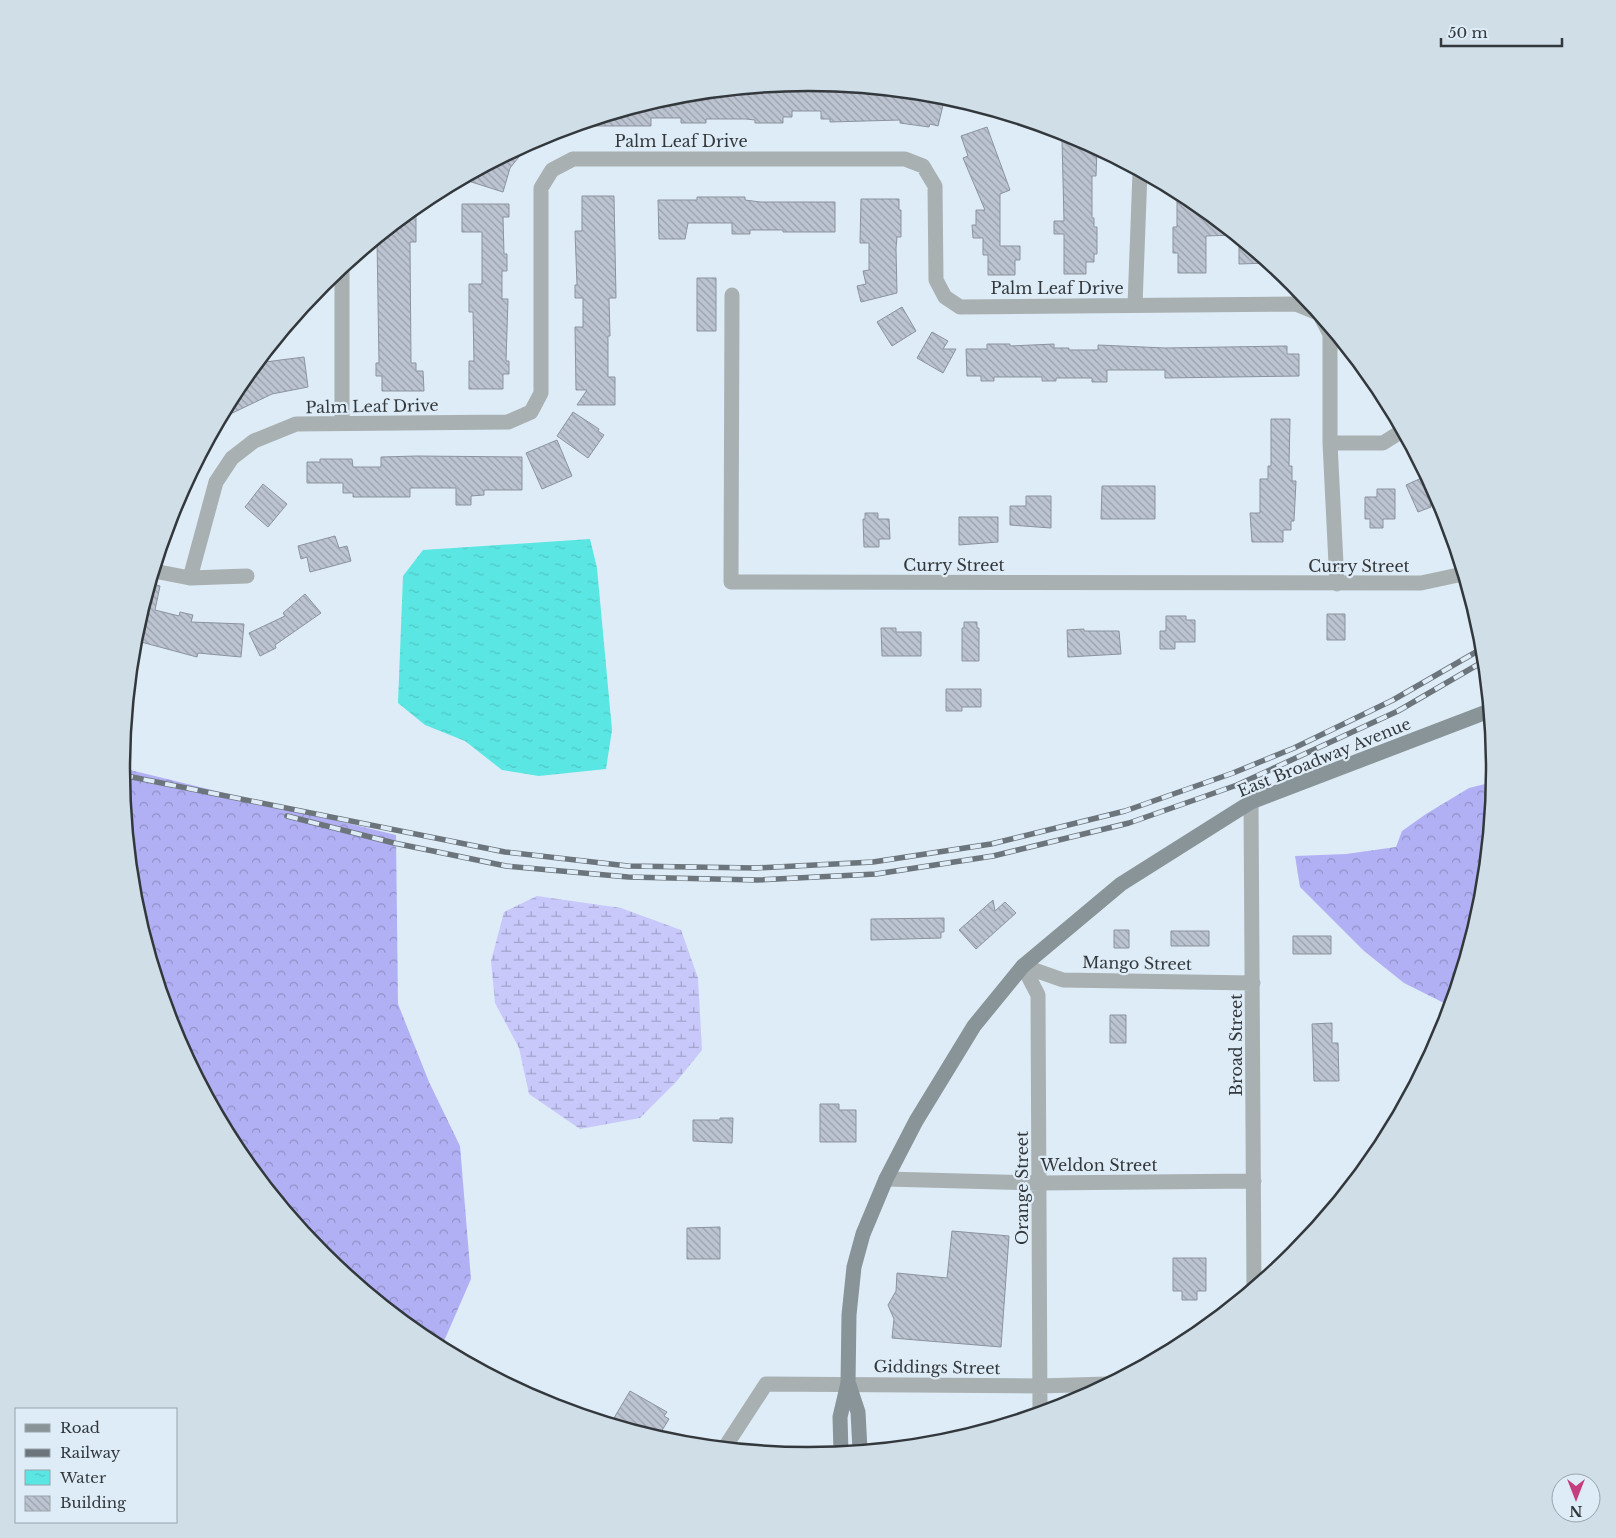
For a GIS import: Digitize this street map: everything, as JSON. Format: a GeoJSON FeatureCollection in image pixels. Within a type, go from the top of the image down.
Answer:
{"type":"FeatureCollection","features":[{"type":"Feature","properties":{"kind":"main road","name":"East Broadway Avenue"},"geometry":{"type":"LineString","coordinates":[[848,1383],[849,1315],[854,1267],[863,1234],[886,1179],[916,1121],[974,1026],[1023,966],[1121,884],[1251,802],[1483,713]]}},
{"type":"Feature","properties":{"kind":"main road"},"geometry":{"type":"LineString","coordinates":[[848,1383],[858,1412],[860,1444]]}},
{"type":"Feature","properties":{"kind":"main road"},"geometry":{"type":"LineString","coordinates":[[841,1446],[840,1417],[848,1383]]}},
{"type":"Feature","properties":{"kind":"street","name":"Palm Leaf Drive"},"geometry":{"type":"LineString","coordinates":[[190,578],[216,482],[232,458],[254,441],[296,424],[342,422],[508,422],[531,412],[541,393],[541,188],[552,170],[574,159],[905,159],[923,166],[935,186],[936,280],[945,297],[960,307],[1296,304],[1304,307]]}},
{"type":"Feature","properties":{"kind":"street"},"geometry":{"type":"LineString","coordinates":[[1136,305],[1140,178]]}},
{"type":"Feature","properties":{"kind":"street"},"geometry":{"type":"LineString","coordinates":[[342,277],[342,422]]}},
{"type":"Feature","properties":{"kind":"street","name":"Curry Street"},"geometry":{"type":"LineString","coordinates":[[732,295],[731,582],[1337,584],[1421,583],[1457,575]]}},
{"type":"Feature","properties":{"kind":"street"},"geometry":{"type":"LineString","coordinates":[[1330,337],[1330,443],[1337,584]]}},
{"type":"Feature","properties":{"kind":"street"},"geometry":{"type":"LineString","coordinates":[[1330,443],[1384,443],[1397,434]]}},
{"type":"Feature","properties":{"kind":"street"},"geometry":{"type":"LineString","coordinates":[[160,572],[190,578],[247,576]]}},
{"type":"Feature","properties":{"kind":"street","name":"Broad Street"},"geometry":{"type":"LineString","coordinates":[[1251,802],[1254,1280]]}},
{"type":"Feature","properties":{"kind":"street","name":"Mango Street"},"geometry":{"type":"LineString","coordinates":[[1023,966],[1063,980],[1253,983]]}},
{"type":"Feature","properties":{"kind":"street","name":"Orange Street"},"geometry":{"type":"LineString","coordinates":[[1023,966],[1038,994],[1040,1406]]}},
{"type":"Feature","properties":{"kind":"street","name":"Weldon Street"},"geometry":{"type":"LineString","coordinates":[[886,1179],[1040,1183],[1254,1181]]}},
{"type":"Feature","properties":{"kind":"street","name":"Giddings Street"},"geometry":{"type":"LineString","coordinates":[[728,1442],[766,1384],[848,1383],[1040,1386],[1091,1384]]}},
{"type":"Feature","properties":{"kind":"green space"},"geometry":{"type":"Polygon","coordinates":[[[130,770],[396,835],[398,1004],[429,1082],[460,1146],[471,1279],[444,1341],[395,1307],[361,1279],[329,1248],[298,1216],[244,1146],[200,1069],[166,987],[143,901],[136,857],[130,770]]]}},
{"type":"Feature","properties":{"kind":"green space"},"geometry":{"type":"Polygon","coordinates":[[[1485,784],[1480,857],[1473,901],[1463,944],[1444,1003],[1404,983],[1364,951],[1300,887],[1295,856],[1346,854],[1396,847],[1402,831],[1469,788],[1485,784]]]}},
{"type":"Feature","properties":{"kind":"green space"},"geometry":{"type":"Polygon","coordinates":[[[537,896],[621,908],[681,930],[698,978],[702,1050],[676,1082],[640,1118],[580,1129],[529,1094],[519,1048],[495,1003],[491,961],[504,912],[537,896]]]}},
{"type":"Feature","properties":{"kind":"water"},"geometry":{"type":"Polygon","coordinates":[[[590,539],[597,568],[612,730],[606,769],[539,776],[502,770],[465,741],[425,725],[398,703],[403,576],[423,550],[590,539]]]}},
{"type":"Feature","properties":{"kind":"building"},"geometry":{"type":"Polygon","coordinates":[[[808,91],[852,93],[896,97],[943,105],[938,126],[930,124],[929,127],[900,123],[900,120],[830,122],[830,119],[821,119],[821,111],[792,111],[792,117],[783,117],[783,123],[755,123],[755,120],[746,119],[706,119],[706,123],[681,123],[681,118],[651,118],[651,126],[593,126],[676,104],[764,93],[808,91]]]}},
{"type":"Feature","properties":{"kind":"building"},"geometry":{"type":"Polygon","coordinates":[[[987,127],[1010,190],[1000,194],[1000,246],[1020,246],[1020,260],[1015,260],[1015,275],[988,275],[988,255],[983,255],[983,238],[973,238],[972,225],[976,225],[976,210],[985,210],[963,158],[968,156],[961,136],[987,127]]]}},
{"type":"Feature","properties":{"kind":"building"},"geometry":{"type":"Polygon","coordinates":[[[1062,141],[1097,156],[1096,176],[1092,176],[1092,218],[1094,218],[1094,227],[1097,227],[1097,254],[1094,254],[1094,262],[1086,262],[1086,274],[1064,274],[1064,234],[1054,234],[1054,221],[1064,221],[1062,141]]]}},
{"type":"Feature","properties":{"kind":"building"},"geometry":{"type":"Polygon","coordinates":[[[520,156],[510,168],[503,192],[470,182],[520,156]]]}},
{"type":"Feature","properties":{"kind":"building"},"geometry":{"type":"Polygon","coordinates":[[[582,196],[614,196],[616,298],[609,298],[608,377],[615,377],[615,405],[577,405],[587,390],[576,390],[575,327],[583,327],[583,298],[575,298],[575,285],[577,285],[575,231],[582,231],[582,196]]]}},
{"type":"Feature","properties":{"kind":"building"},"geometry":{"type":"Polygon","coordinates":[[[697,197],[745,197],[745,200],[760,202],[835,202],[835,232],[750,230],[750,234],[732,234],[732,223],[688,223],[685,239],[659,239],[658,200],[697,200],[697,197]]]}},
{"type":"Feature","properties":{"kind":"building"},"geometry":{"type":"Polygon","coordinates":[[[861,199],[899,199],[901,237],[897,237],[896,248],[897,293],[861,302],[857,286],[866,284],[863,271],[869,270],[869,243],[860,243],[861,199]]]}},
{"type":"Feature","properties":{"kind":"building"},"geometry":{"type":"Polygon","coordinates":[[[1177,200],[1226,235],[1206,236],[1206,273],[1178,273],[1178,253],[1173,253],[1173,227],[1177,227],[1177,200]]]}},
{"type":"Feature","properties":{"kind":"building"},"geometry":{"type":"Polygon","coordinates":[[[462,204],[509,204],[509,217],[503,217],[504,254],[507,254],[507,271],[502,271],[502,299],[508,299],[506,361],[509,361],[509,374],[503,374],[503,389],[469,389],[469,361],[474,361],[473,312],[469,312],[469,284],[482,284],[482,232],[462,232],[462,204]]]}},
{"type":"Feature","properties":{"kind":"building"},"geometry":{"type":"Polygon","coordinates":[[[416,216],[416,242],[410,242],[411,363],[416,363],[416,371],[423,371],[424,391],[382,391],[382,376],[376,376],[376,363],[379,363],[377,246],[416,216]]]}},
{"type":"Feature","properties":{"kind":"building"},"geometry":{"type":"Polygon","coordinates":[[[1239,246],[1259,263],[1239,264],[1239,246]]]}},
{"type":"Feature","properties":{"kind":"building"},"geometry":{"type":"Polygon","coordinates":[[[697,278],[716,278],[716,331],[697,331],[697,278]]]}},
{"type":"Feature","properties":{"kind":"building"},"geometry":{"type":"Polygon","coordinates":[[[902,307],[916,331],[892,346],[877,322],[902,307]]]}},
{"type":"Feature","properties":{"kind":"building"},"geometry":{"type":"Polygon","coordinates":[[[932,332],[948,341],[943,349],[956,349],[943,373],[917,358],[932,332]]]}},
{"type":"Feature","properties":{"kind":"building"},"geometry":{"type":"Polygon","coordinates":[[[987,344],[1010,344],[1010,346],[1054,344],[1054,348],[1069,348],[1069,350],[1098,350],[1098,345],[1165,348],[1287,346],[1287,354],[1299,354],[1299,376],[1165,378],[1165,370],[1107,370],[1107,382],[1092,382],[1092,378],[1056,378],[1056,381],[1042,381],[1042,377],[994,377],[994,381],[981,381],[981,376],[967,376],[966,349],[987,349],[987,344]]]}},
{"type":"Feature","properties":{"kind":"building"},"geometry":{"type":"Polygon","coordinates":[[[304,357],[308,387],[272,394],[231,414],[244,392],[266,362],[304,357]]]}},
{"type":"Feature","properties":{"kind":"building"},"geometry":{"type":"Polygon","coordinates":[[[573,412],[599,429],[598,431],[604,435],[588,458],[557,436],[573,412]]]}},
{"type":"Feature","properties":{"kind":"building"},"geometry":{"type":"Polygon","coordinates":[[[1271,419],[1290,419],[1289,466],[1292,466],[1292,481],[1296,481],[1294,521],[1291,521],[1291,530],[1283,530],[1283,542],[1252,542],[1250,513],[1260,513],[1260,479],[1268,479],[1268,466],[1271,466],[1271,419]]]}},
{"type":"Feature","properties":{"kind":"building"},"geometry":{"type":"Polygon","coordinates":[[[557,440],[572,476],[542,489],[526,453],[557,440]]]}},
{"type":"Feature","properties":{"kind":"building"},"geometry":{"type":"Polygon","coordinates":[[[381,457],[522,457],[522,490],[484,490],[484,495],[471,496],[471,505],[456,505],[456,488],[410,488],[410,497],[353,497],[353,493],[343,493],[343,483],[307,483],[307,462],[320,462],[320,459],[352,459],[353,467],[381,467],[381,457]]]}},
{"type":"Feature","properties":{"kind":"building"},"geometry":{"type":"Polygon","coordinates":[[[1420,479],[1431,507],[1418,512],[1406,485],[1420,479]]]}},
{"type":"Feature","properties":{"kind":"building"},"geometry":{"type":"Polygon","coordinates":[[[263,484],[287,504],[268,527],[245,507],[263,484]]]}},
{"type":"Feature","properties":{"kind":"building"},"geometry":{"type":"Polygon","coordinates":[[[1102,486],[1155,486],[1155,519],[1101,519],[1102,486]]]}},
{"type":"Feature","properties":{"kind":"building"},"geometry":{"type":"Polygon","coordinates":[[[1377,489],[1395,489],[1395,519],[1383,519],[1383,528],[1370,528],[1370,519],[1365,519],[1365,497],[1377,497],[1377,489]]]}},
{"type":"Feature","properties":{"kind":"building"},"geometry":{"type":"Polygon","coordinates":[[[1026,496],[1051,496],[1051,528],[1010,525],[1010,506],[1026,506],[1026,496]]]}},
{"type":"Feature","properties":{"kind":"building"},"geometry":{"type":"Polygon","coordinates":[[[865,513],[878,513],[878,519],[889,519],[890,539],[879,539],[879,547],[864,547],[863,519],[865,519],[865,513]]]}},
{"type":"Feature","properties":{"kind":"building"},"geometry":{"type":"Polygon","coordinates":[[[959,517],[998,517],[998,542],[959,545],[959,517]]]}},
{"type":"Feature","properties":{"kind":"building"},"geometry":{"type":"Polygon","coordinates":[[[335,536],[339,548],[347,546],[351,561],[310,572],[307,557],[301,559],[298,546],[335,536]]]}},
{"type":"Feature","properties":{"kind":"building"},"geometry":{"type":"Polygon","coordinates":[[[156,585],[160,586],[155,610],[179,616],[180,612],[193,615],[191,622],[244,624],[241,657],[198,653],[197,657],[142,642],[156,585]]]}},
{"type":"Feature","properties":{"kind":"building"},"geometry":{"type":"Polygon","coordinates":[[[305,594],[321,613],[275,645],[276,648],[260,656],[249,633],[285,616],[283,613],[305,594]]]}},
{"type":"Feature","properties":{"kind":"building"},"geometry":{"type":"Polygon","coordinates":[[[1327,614],[1345,614],[1345,640],[1327,640],[1327,614]]]}},
{"type":"Feature","properties":{"kind":"building"},"geometry":{"type":"Polygon","coordinates":[[[1166,616],[1186,616],[1186,620],[1195,620],[1195,642],[1175,642],[1175,649],[1160,649],[1160,631],[1166,631],[1166,616]]]}},
{"type":"Feature","properties":{"kind":"building"},"geometry":{"type":"Polygon","coordinates":[[[964,622],[977,622],[977,628],[979,628],[979,661],[962,661],[962,628],[964,628],[964,622]]]}},
{"type":"Feature","properties":{"kind":"building"},"geometry":{"type":"Polygon","coordinates":[[[881,628],[896,628],[896,632],[921,632],[921,656],[882,656],[881,628]]]}},
{"type":"Feature","properties":{"kind":"building"},"geometry":{"type":"Polygon","coordinates":[[[1084,629],[1084,631],[1119,631],[1121,654],[1068,657],[1067,630],[1084,629]]]}},
{"type":"Feature","properties":{"kind":"building"},"geometry":{"type":"Polygon","coordinates":[[[946,689],[981,689],[981,707],[962,707],[962,711],[946,711],[946,689]]]}},
{"type":"Feature","properties":{"kind":"building"},"geometry":{"type":"Polygon","coordinates":[[[993,900],[995,911],[1005,902],[1016,913],[976,949],[959,930],[993,900]]]}},
{"type":"Feature","properties":{"kind":"building"},"geometry":{"type":"Polygon","coordinates":[[[944,918],[944,932],[941,932],[941,938],[871,940],[871,919],[944,918]]]}},
{"type":"Feature","properties":{"kind":"building"},"geometry":{"type":"Polygon","coordinates":[[[1114,930],[1129,930],[1129,948],[1114,948],[1114,930]]]}},
{"type":"Feature","properties":{"kind":"building"},"geometry":{"type":"Polygon","coordinates":[[[1171,931],[1209,931],[1209,946],[1171,946],[1171,931]]]}},
{"type":"Feature","properties":{"kind":"building"},"geometry":{"type":"Polygon","coordinates":[[[1293,936],[1331,936],[1331,954],[1293,954],[1293,936]]]}},
{"type":"Feature","properties":{"kind":"building"},"geometry":{"type":"Polygon","coordinates":[[[1110,1015],[1126,1015],[1126,1043],[1110,1043],[1110,1015]]]}},
{"type":"Feature","properties":{"kind":"building"},"geometry":{"type":"Polygon","coordinates":[[[1332,1023],[1332,1043],[1338,1043],[1339,1081],[1314,1081],[1312,1024],[1332,1023]]]}},
{"type":"Feature","properties":{"kind":"building"},"geometry":{"type":"Polygon","coordinates":[[[820,1104],[839,1104],[839,1110],[856,1110],[856,1142],[820,1142],[820,1104]]]}},
{"type":"Feature","properties":{"kind":"building"},"geometry":{"type":"Polygon","coordinates":[[[720,1118],[733,1118],[732,1143],[693,1141],[693,1120],[720,1120],[720,1118]]]}},
{"type":"Feature","properties":{"kind":"building"},"geometry":{"type":"Polygon","coordinates":[[[720,1227],[720,1259],[687,1259],[687,1228],[720,1227]]]}},
{"type":"Feature","properties":{"kind":"building"},"geometry":{"type":"Polygon","coordinates":[[[952,1231],[1009,1236],[1001,1347],[892,1338],[894,1319],[888,1305],[896,1291],[897,1273],[947,1278],[952,1231]]]}},
{"type":"Feature","properties":{"kind":"building"},"geometry":{"type":"Polygon","coordinates":[[[1173,1258],[1206,1258],[1206,1291],[1197,1291],[1197,1300],[1182,1300],[1182,1291],[1173,1291],[1173,1258]]]}},
{"type":"Feature","properties":{"kind":"building"},"geometry":{"type":"Polygon","coordinates":[[[630,1391],[667,1412],[664,1416],[669,1419],[662,1431],[614,1418],[630,1391]]]}},
{"type":"Feature","properties":{"kind":"railway"},"geometry":{"type":"LineString","coordinates":[[130,777],[505,852],[628,866],[756,868],[873,862],[991,844],[1125,811],[1233,773],[1294,748],[1393,700],[1475,652]]}},
{"type":"Feature","properties":{"kind":"railway"},"geometry":{"type":"LineString","coordinates":[[287,816],[394,843],[506,866],[628,877],[757,880],[876,874],[993,856],[1129,823],[1237,785],[1398,711],[1477,665]]}}]}
